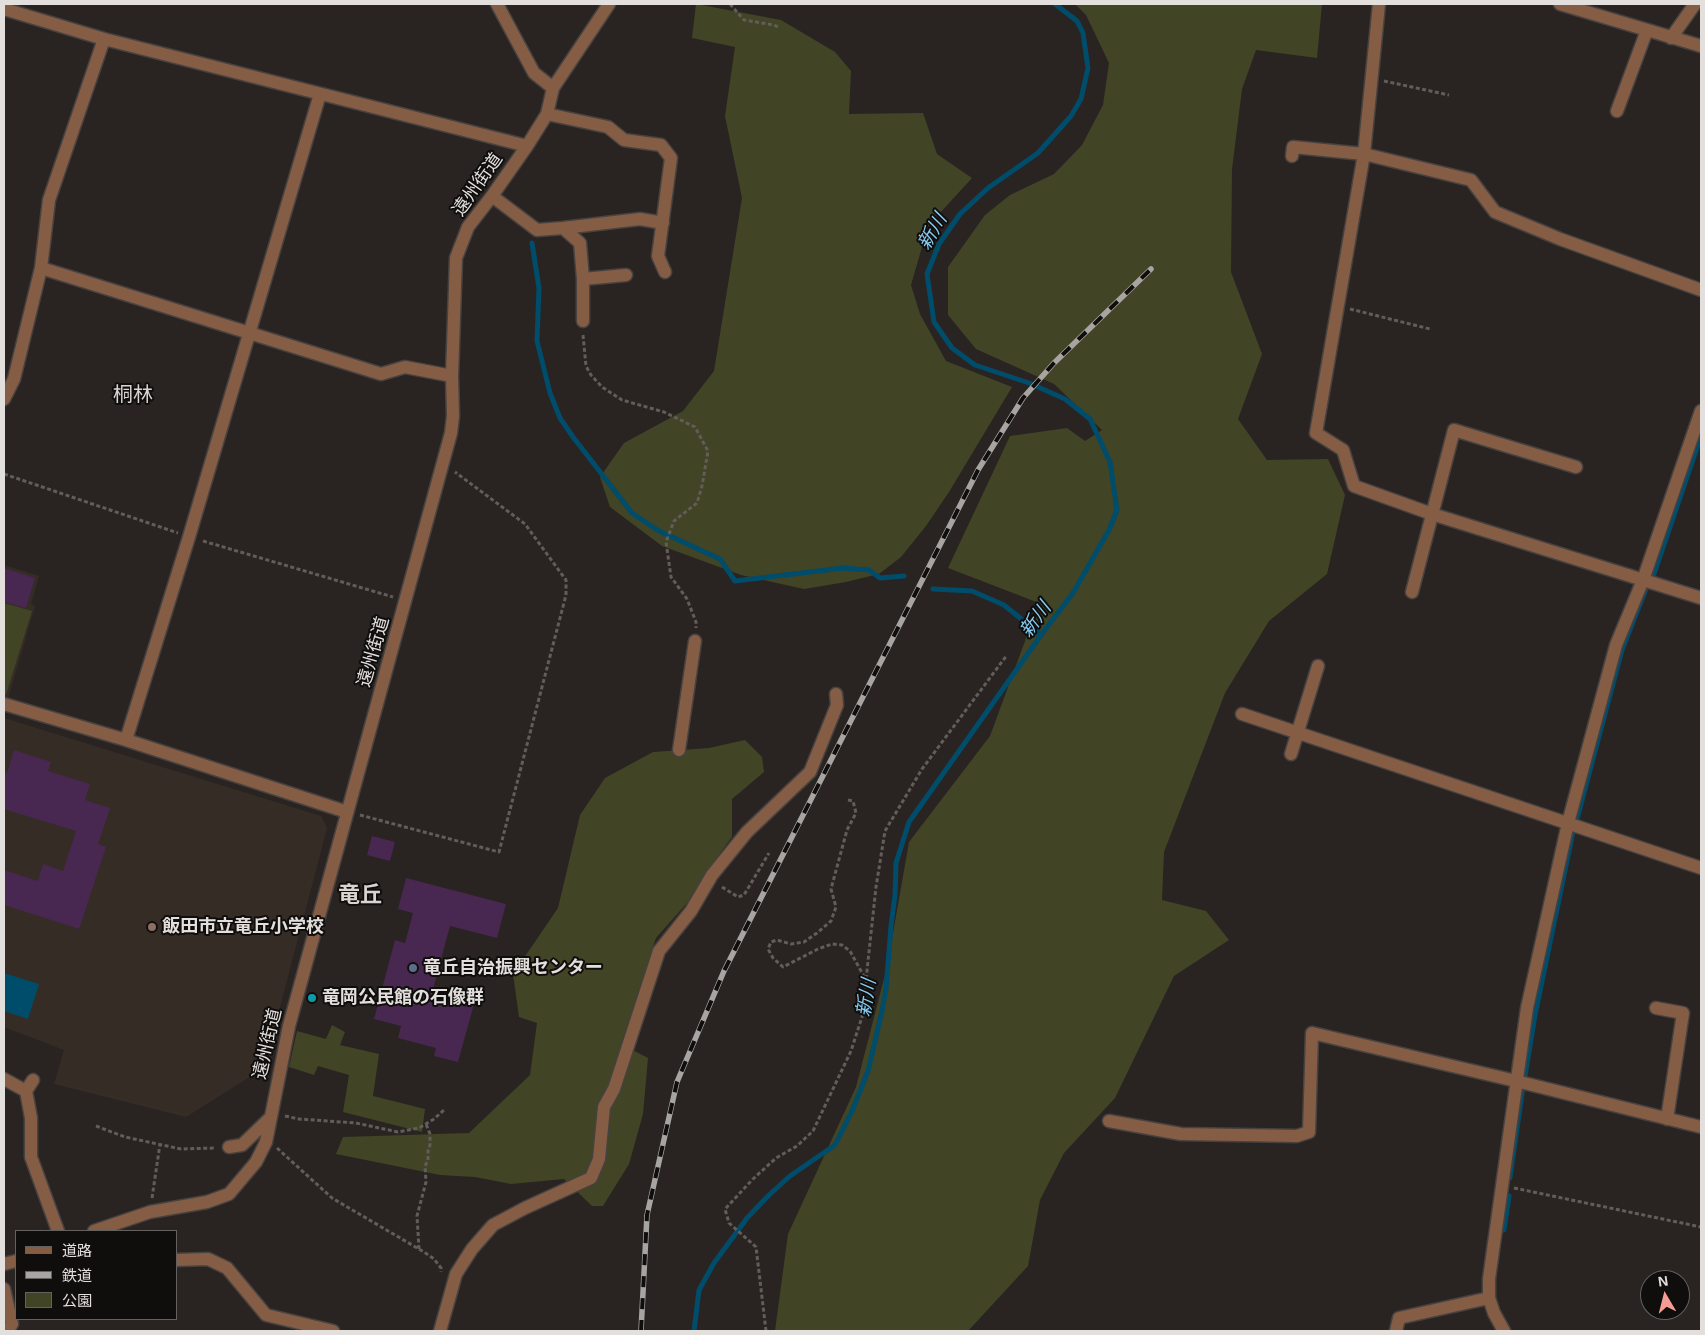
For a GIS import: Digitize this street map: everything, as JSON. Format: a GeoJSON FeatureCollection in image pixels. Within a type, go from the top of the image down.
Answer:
{"type":"FeatureCollection","features":[{"type":"Feature","properties":{"kind":"street"},"geometry":{"type":"LineString","coordinates":[[497,4],[534,73],[553,88]]}},
{"type":"Feature","properties":{"kind":"street","name":"遠州街道"},"geometry":{"type":"LineString","coordinates":[[101,1230],[150,1212],[207,1202],[229,1194],[256,1162],[266,1142],[275,1117],[289,1026],[444,464],[454,416],[452,376],[456,258],[468,227],[527,146],[546,114],[553,88],[609,4]]}},
{"type":"Feature","properties":{"kind":"street"},"geometry":{"type":"LineString","coordinates":[[1379,4],[1364,154],[1316,433],[1343,450],[1354,486],[1432,514],[1701,598]]}},
{"type":"Feature","properties":{"kind":"street"},"geometry":{"type":"LineString","coordinates":[[1560,4],[1701,46]]}},
{"type":"Feature","properties":{"kind":"street"},"geometry":{"type":"LineString","coordinates":[[1671,38],[1695,4]]}},
{"type":"Feature","properties":{"kind":"street"},"geometry":{"type":"LineString","coordinates":[[4,9],[104,39],[527,146]]}},
{"type":"Feature","properties":{"kind":"street"},"geometry":{"type":"LineString","coordinates":[[1617,111],[1647,30]]}},
{"type":"Feature","properties":{"kind":"street"},"geometry":{"type":"LineString","coordinates":[[4,398],[14,379],[42,268],[49,200],[104,39]]}},
{"type":"Feature","properties":{"kind":"street"},"geometry":{"type":"LineString","coordinates":[[126,740],[189,537],[320,94]]}},
{"type":"Feature","properties":{"kind":"street"},"geometry":{"type":"LineString","coordinates":[[546,114],[608,127],[624,140],[661,145],[671,158],[658,256],[665,272]]}},
{"type":"Feature","properties":{"kind":"street"},"geometry":{"type":"LineString","coordinates":[[1292,156],[1294,147],[1364,154],[1472,180],[1495,212],[1560,239],[1701,290]]}},
{"type":"Feature","properties":{"kind":"street"},"geometry":{"type":"LineString","coordinates":[[492,196],[537,230],[640,219],[663,223]]}},
{"type":"Feature","properties":{"kind":"street"},"geometry":{"type":"LineString","coordinates":[[563,228],[580,243],[583,279],[583,321]]}},
{"type":"Feature","properties":{"kind":"street"},"geometry":{"type":"LineString","coordinates":[[42,268],[381,374],[405,367],[452,376]]}},
{"type":"Feature","properties":{"kind":"street"},"geometry":{"type":"LineString","coordinates":[[583,279],[626,275]]}},
{"type":"Feature","properties":{"kind":"street"},"geometry":{"type":"LineString","coordinates":[[1504,1331],[1489,1298],[1489,1279],[1527,1008],[1568,823],[1616,645],[1643,580],[1701,411]]}},
{"type":"Feature","properties":{"kind":"street"},"geometry":{"type":"LineString","coordinates":[[1412,592],[1454,430],[1576,467]]}},
{"type":"Feature","properties":{"kind":"street"},"geometry":{"type":"LineString","coordinates":[[679,750],[695,642]]}},
{"type":"Feature","properties":{"kind":"street"},"geometry":{"type":"LineString","coordinates":[[1291,754],[1318,666]]}},
{"type":"Feature","properties":{"kind":"street"},"geometry":{"type":"LineString","coordinates":[[440,1331],[456,1274],[472,1249],[493,1225],[591,1178],[599,1158],[604,1106],[614,1088],[659,951],[691,912],[712,875],[747,832],[810,772],[837,705],[836,694]]}},
{"type":"Feature","properties":{"kind":"street"},"geometry":{"type":"LineString","coordinates":[[4,704],[126,740],[347,812]]}},
{"type":"Feature","properties":{"kind":"street"},"geometry":{"type":"LineString","coordinates":[[1242,714],[1701,868]]}},
{"type":"Feature","properties":{"kind":"street"},"geometry":{"type":"LineString","coordinates":[[1656,1008],[1682,1013],[1667,1119]]}},
{"type":"Feature","properties":{"kind":"street"},"geometry":{"type":"LineString","coordinates":[[1109,1121],[1181,1134],[1297,1136],[1308,1132],[1312,1033],[1701,1127]]}},
{"type":"Feature","properties":{"kind":"street"},"geometry":{"type":"LineString","coordinates":[[4,1079],[26,1091]]}},
{"type":"Feature","properties":{"kind":"street"},"geometry":{"type":"LineString","coordinates":[[33,1080],[26,1091],[32,1118],[31,1156],[58,1230]]}},
{"type":"Feature","properties":{"kind":"street"},"geometry":{"type":"LineString","coordinates":[[229,1147],[242,1145],[275,1117]]}},
{"type":"Feature","properties":{"kind":"street"},"geometry":{"type":"LineString","coordinates":[[178,1260],[208,1259],[227,1268],[266,1315],[332,1331]]}},
{"type":"Feature","properties":{"kind":"street"},"geometry":{"type":"LineString","coordinates":[[4,1289],[12,1324],[7,1331]]}},
{"type":"Feature","properties":{"kind":"street"},"geometry":{"type":"LineString","coordinates":[[1396,1331],[1398,1318],[1489,1298]]}},
{"type":"Feature","properties":{"kind":"path"},"geometry":{"type":"LineString","coordinates":[[730,4],[744,20],[774,25],[780,28]]}},
{"type":"Feature","properties":{"kind":"path"},"geometry":{"type":"LineString","coordinates":[[1372,78],[1449,94]]}},
{"type":"Feature","properties":{"kind":"path"},"geometry":{"type":"LineString","coordinates":[[1338,306],[1430,328]]}},
{"type":"Feature","properties":{"kind":"path"},"geometry":{"type":"LineString","coordinates":[[583,321],[586,366],[602,387],[622,400],[664,412],[695,427],[708,451],[697,503],[674,521],[666,542],[671,578],[687,599],[696,622],[695,642]]}},
{"type":"Feature","properties":{"kind":"path"},"geometry":{"type":"LineString","coordinates":[[347,812],[499,852],[566,594],[566,580],[525,524],[444,464]]}},
{"type":"Feature","properties":{"kind":"path"},"geometry":{"type":"LineString","coordinates":[[766,1331],[756,1247],[729,1223],[726,1209],[753,1179],[776,1158],[797,1146],[813,1131],[851,1051],[862,1017],[876,887],[886,831],[922,769],[1007,656]]}},
{"type":"Feature","properties":{"kind":"path"},"geometry":{"type":"LineString","coordinates":[[848,800],[853,801],[856,813],[847,830],[831,888],[836,907],[830,921],[804,942],[791,944],[777,940],[771,942],[768,949],[772,958],[783,967],[818,949],[832,944],[842,945],[850,951],[866,980]]}},
{"type":"Feature","properties":{"kind":"path"},"geometry":{"type":"LineString","coordinates":[[707,884],[718,884],[728,892],[738,896],[744,895],[769,853]]}},
{"type":"Feature","properties":{"kind":"path"},"geometry":{"type":"LineString","coordinates":[[275,1117],[356,1123],[398,1132],[418,1128],[444,1110]]}},
{"type":"Feature","properties":{"kind":"path"},"geometry":{"type":"LineString","coordinates":[[419,1249],[417,1216],[426,1182],[425,1166],[428,1160],[430,1145],[430,1134],[426,1124]]}},
{"type":"Feature","properties":{"kind":"path"},"geometry":{"type":"LineString","coordinates":[[96,1126],[125,1137],[181,1148],[229,1147]]}},
{"type":"Feature","properties":{"kind":"path"},"geometry":{"type":"LineString","coordinates":[[266,1142],[277,1148],[332,1198],[434,1259],[441,1268],[442,1275]]}},
{"type":"Feature","properties":{"kind":"path"},"geometry":{"type":"LineString","coordinates":[[152,1202],[160,1144]]}},
{"type":"Feature","properties":{"kind":"path"},"geometry":{"type":"LineString","coordinates":[[1502,1185],[1701,1227]]}},
{"type":"Feature","properties":{"kind":"shaded area"},"geometry":{"type":"Polygon","coordinates":[[[4,565],[39,576],[31,604],[35,606],[8,699],[4,697],[4,565]]]}},
{"type":"Feature","properties":{"kind":"shaded area","name":"飯田市立竜丘小学校"},"geometry":{"type":"Polygon","coordinates":[[[4,718],[321,816],[327,828],[264,1068],[186,1117],[54,1084],[64,1050],[4,1027],[4,718]]]}},
{"type":"Feature","properties":{"kind":"green space"},"geometry":{"type":"Polygon","coordinates":[[[696,4],[781,20],[835,52],[851,71],[849,114],[923,113],[937,154],[972,178],[928,226],[911,285],[920,314],[946,361],[1012,387],[949,492],[926,526],[901,557],[879,574],[804,589],[741,575],[662,546],[610,507],[600,477],[624,443],[683,411],[714,371],[742,198],[725,116],[735,47],[692,38],[696,4]]]}},
{"type":"Feature","properties":{"kind":"green space"},"geometry":{"type":"Polygon","coordinates":[[[1075,4],[1322,4],[1317,58],[1256,50],[1242,89],[1232,169],[1231,272],[1262,354],[1238,419],[1267,460],[1328,459],[1345,495],[1327,574],[1269,621],[1225,693],[1164,852],[1162,900],[1206,911],[1229,940],[1174,976],[1115,1098],[1064,1153],[1040,1200],[1028,1266],[968,1331],[775,1331],[788,1234],[856,1087],[887,967],[909,842],[990,736],[1039,603],[948,568],[1010,436],[1067,428],[1085,441],[1102,430],[1054,384],[976,349],[948,315],[948,267],[985,215],[1010,195],[1054,174],[1082,145],[1103,105],[1109,63],[1086,15],[1075,4]]]}},
{"type":"Feature","properties":{"kind":"green space"},"geometry":{"type":"Polygon","coordinates":[[[4,603],[32,611],[6,695],[4,694],[4,603]]]}},
{"type":"Feature","properties":{"kind":"green space"},"geometry":{"type":"Polygon","coordinates":[[[745,740],[762,757],[764,772],[732,799],[732,837],[706,872],[687,903],[656,938],[621,1044],[648,1058],[643,1114],[629,1164],[603,1206],[592,1206],[564,1179],[511,1184],[475,1177],[440,1175],[336,1154],[343,1137],[469,1133],[530,1075],[537,1023],[519,1017],[513,974],[558,908],[580,815],[605,778],[653,752],[709,748],[745,740]]]}},
{"type":"Feature","properties":{"kind":"green space"},"geometry":{"type":"Polygon","coordinates":[[[332,1025],[345,1032],[340,1045],[379,1054],[373,1096],[425,1109],[422,1132],[343,1112],[349,1075],[318,1066],[314,1075],[289,1067],[297,1031],[326,1039],[332,1025]]]}},
{"type":"Feature","properties":{"kind":"water"},"geometry":{"type":"Polygon","coordinates":[[[4,973],[39,984],[28,1019],[4,1011],[4,973]]]}},
{"type":"Feature","properties":{"kind":"building"},"geometry":{"type":"Polygon","coordinates":[[[4,568],[35,578],[26,608],[4,602],[4,568]]]}},
{"type":"Feature","properties":{"kind":"building"},"geometry":{"type":"Polygon","coordinates":[[[14,750],[51,762],[48,771],[90,784],[85,800],[110,808],[98,844],[106,847],[79,929],[4,905],[4,870],[38,881],[43,864],[63,871],[76,831],[4,809],[4,772],[7,773],[14,750]]]}},
{"type":"Feature","properties":{"kind":"building"},"geometry":{"type":"Polygon","coordinates":[[[372,836],[395,842],[390,861],[367,855],[372,836]]]}},
{"type":"Feature","properties":{"kind":"building","name":"竜丘自治振興センター"},"geometry":{"type":"Polygon","coordinates":[[[406,878],[506,904],[497,938],[450,926],[432,993],[474,1004],[458,1062],[434,1056],[436,1048],[398,1038],[401,1026],[374,1019],[395,940],[405,943],[413,913],[398,909],[406,878]]]}},
{"type":"Feature","properties":{"kind":"waterway","name":"新川"},"geometry":{"type":"LineString","coordinates":[[694,1331],[699,1290],[714,1263],[747,1218],[769,1195],[790,1176],[835,1145],[852,1111],[868,1071],[882,1011],[886,989],[895,895],[896,863],[909,822],[1041,635],[1073,593],[1109,530],[1117,510],[1110,462],[1090,419],[1065,399],[1029,383],[975,365],[952,348],[934,322],[927,274],[939,244],[960,214],[988,188],[1038,153],[1071,116],[1081,99],[1088,68],[1083,33],[1077,21],[1055,4]]}},
{"type":"Feature","properties":{"kind":"waterway"},"geometry":{"type":"LineString","coordinates":[[532,243],[539,288],[537,341],[550,393],[560,418],[632,513],[659,531],[720,559],[735,581],[843,568],[869,570],[880,578],[904,576]]}},
{"type":"Feature","properties":{"kind":"waterway"},"geometry":{"type":"LineString","coordinates":[[1654,574],[1701,436]]}},
{"type":"Feature","properties":{"kind":"waterway"},"geometry":{"type":"LineString","coordinates":[[933,589],[972,591],[1004,605],[1041,635]]}},
{"type":"Feature","properties":{"kind":"waterway"},"geometry":{"type":"LineString","coordinates":[[1577,819],[1622,650],[1646,589]]}},
{"type":"Feature","properties":{"kind":"waterway"},"geometry":{"type":"LineString","coordinates":[[1525,1076],[1535,1015],[1573,832]]}},
{"type":"Feature","properties":{"kind":"waterway"},"geometry":{"type":"LineString","coordinates":[[1510,1178],[1523,1087]]}},
{"type":"Feature","properties":{"kind":"waterway"},"geometry":{"type":"LineString","coordinates":[[1504,1230],[1509,1196]]}},
{"type":"Feature","properties":{"kind":"railway"},"geometry":{"type":"LineString","coordinates":[[641,1331],[647,1215],[677,1082],[724,971],[978,470],[1023,398],[1054,363],[1151,269]]}},
{"type":"Feature","properties":{"kind":"place","name":"飯田市立竜丘小学校"},"geometry":{"type":"Point","coordinates":[152,927]}},
{"type":"Feature","properties":{"kind":"place","name":"竜丘自治振興センター"},"geometry":{"type":"Point","coordinates":[413,968]}},
{"type":"Feature","properties":{"kind":"place","name":"竜岡公民館の石像群"},"geometry":{"type":"Point","coordinates":[312,998]}},
{"type":"Feature","properties":{"kind":"district","name":"桐林"},"geometry":{"type":"Point","coordinates":[133,395]}},
{"type":"Feature","properties":{"kind":"district","name":"竜丘"},"geometry":{"type":"Point","coordinates":[360,896]}}]}
